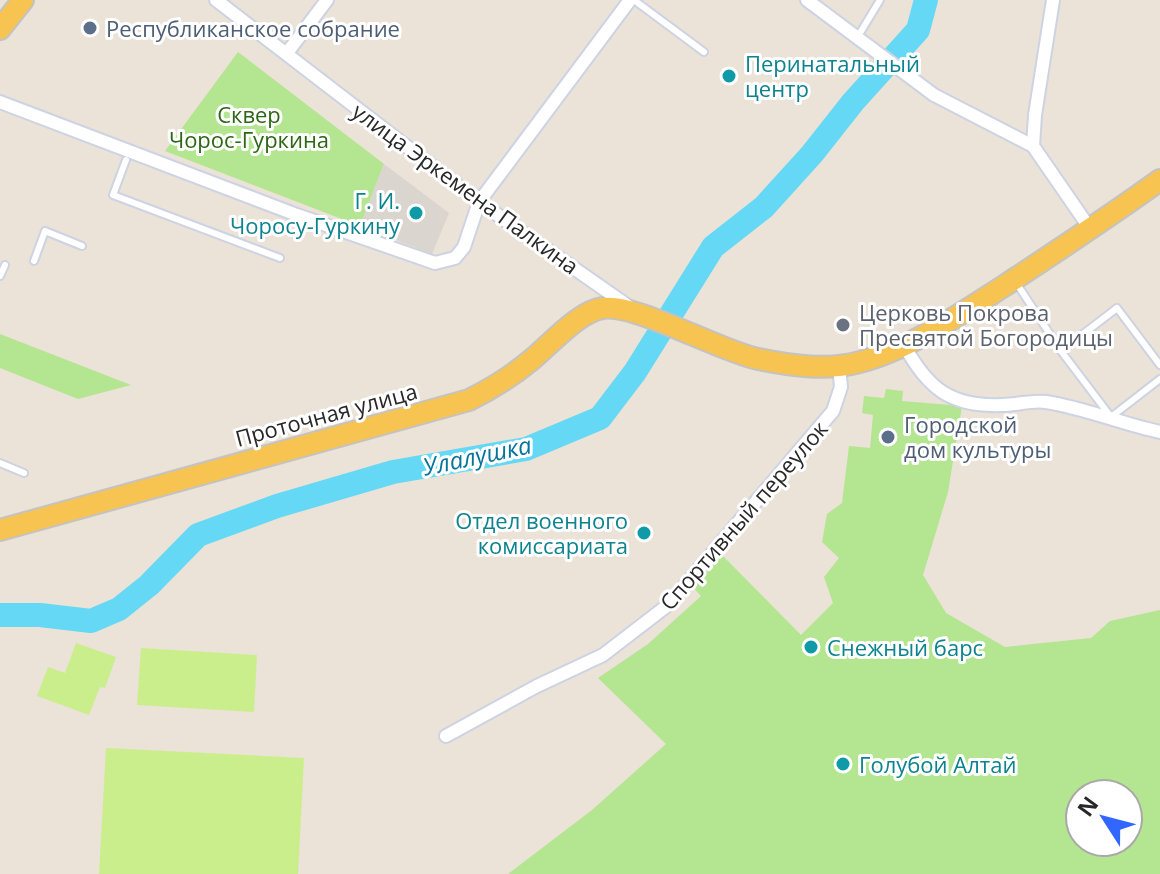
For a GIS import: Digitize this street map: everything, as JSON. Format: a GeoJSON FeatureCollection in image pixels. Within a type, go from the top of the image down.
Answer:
{"type":"FeatureCollection","features":[{"type":"Feature","properties":{"kind":"main road","name":"Проточная улица"},"geometry":{"type":"LineString","coordinates":[[0,530],[469,400],[512,375],[586,314],[605,308],[641,316],[756,359],[810,367],[863,362],[904,345],[962,313],[1091,230],[1160,180]]}},
{"type":"Feature","properties":{"kind":"street","name":"улица Эркемена Палкина"},"geometry":{"type":"LineString","coordinates":[[216,0],[479,202],[641,316]]}},
{"type":"Feature","properties":{"kind":"street"},"geometry":{"type":"LineString","coordinates":[[287,53],[327,0]]}},
{"type":"Feature","properties":{"kind":"street"},"geometry":{"type":"LineString","coordinates":[[0,102],[128,156],[435,263],[455,258],[464,247],[479,202],[632,0]]}},
{"type":"Feature","properties":{"kind":"street"},"geometry":{"type":"LineString","coordinates":[[807,0],[908,77],[957,108],[1033,146],[1091,230]]}},
{"type":"Feature","properties":{"kind":"street"},"geometry":{"type":"LineString","coordinates":[[1033,146],[1053,0]]}},
{"type":"Feature","properties":{"kind":"street"},"geometry":{"type":"LineString","coordinates":[[904,345],[927,381],[957,402],[1002,405],[1045,402],[1160,432]]}},
{"type":"Feature","properties":{"kind":"street","name":"Спортивный переулок"},"geometry":{"type":"LineString","coordinates":[[446,736],[537,686],[603,655],[668,605],[833,411],[841,387],[839,366]]}},
{"type":"Feature","properties":{"kind":"lane"},"geometry":{"type":"LineString","coordinates":[[632,0],[704,52]]}},
{"type":"Feature","properties":{"kind":"lane"},"geometry":{"type":"LineString","coordinates":[[860,40],[880,0]]}},
{"type":"Feature","properties":{"kind":"lane"},"geometry":{"type":"LineString","coordinates":[[128,156],[113,195],[280,258]]}},
{"type":"Feature","properties":{"kind":"lane"},"geometry":{"type":"LineString","coordinates":[[34,261],[45,231],[82,246]]}},
{"type":"Feature","properties":{"kind":"lane"},"geometry":{"type":"LineString","coordinates":[[0,276],[5,265]]}},
{"type":"Feature","properties":{"kind":"lane"},"geometry":{"type":"LineString","coordinates":[[1013,280],[1111,417],[1160,379]]}},
{"type":"Feature","properties":{"kind":"lane"},"geometry":{"type":"LineString","coordinates":[[1061,351],[1117,308],[1160,365]]}},
{"type":"Feature","properties":{"kind":"lane"},"geometry":{"type":"LineString","coordinates":[[0,463],[24,473]]}},
{"type":"Feature","properties":{"kind":"green space","name":"Сквер Чорос-Гуркина"},"geometry":{"type":"Polygon","coordinates":[[[238,52],[384,164],[360,226],[165,151],[238,52]]]}},
{"type":"Feature","properties":{"kind":"green space"},"geometry":{"type":"Polygon","coordinates":[[[0,334],[131,385],[78,399],[0,368],[0,334]]]}},
{"type":"Feature","properties":{"kind":"green space"},"geometry":{"type":"Polygon","coordinates":[[[886,389],[903,391],[902,401],[962,406],[948,492],[923,575],[946,613],[1005,647],[1091,638],[1110,621],[1160,610],[1160,874],[508,874],[592,810],[666,744],[598,678],[648,644],[701,596],[691,585],[721,554],[801,635],[833,603],[824,577],[839,558],[822,542],[827,514],[842,503],[849,446],[870,448],[873,415],[862,413],[864,396],[884,398],[886,389]]]}},
{"type":"Feature","properties":{"kind":"green space"},"geometry":{"type":"Polygon","coordinates":[[[76,643],[116,657],[105,688],[100,687],[89,715],[37,696],[48,667],[65,673],[76,643]]]}},
{"type":"Feature","properties":{"kind":"green space"},"geometry":{"type":"Polygon","coordinates":[[[141,648],[257,655],[254,712],[137,705],[141,648]]]}},
{"type":"Feature","properties":{"kind":"green space"},"geometry":{"type":"Polygon","coordinates":[[[106,748],[304,758],[298,874],[99,874],[106,748]]]}},
{"type":"Feature","properties":{"kind":"shaded area"},"geometry":{"type":"Polygon","coordinates":[[[384,164],[449,213],[432,254],[360,226],[384,164]]]}},
{"type":"Feature","properties":{"kind":"waterway","name":"Улалушка"},"geometry":{"type":"LineString","coordinates":[[0,615],[40,615],[91,621],[119,609],[149,585],[198,535],[277,506],[393,472],[526,449],[600,418],[635,372],[713,247],[764,207],[812,154],[853,102],[918,30],[926,0]]}},
{"type":"Feature","properties":{"kind":"place","name":"Республиканское собрание"},"geometry":{"type":"Point","coordinates":[90,28]}},
{"type":"Feature","properties":{"kind":"place","name":"Перинатальный центр"},"geometry":{"type":"Point","coordinates":[729,76]}},
{"type":"Feature","properties":{"kind":"place","name":"Г. И. Чоросу-Гуркину"},"geometry":{"type":"Point","coordinates":[416,213]}},
{"type":"Feature","properties":{"kind":"place","name":"Церковь Покрова Пресвятой Богородицы"},"geometry":{"type":"Point","coordinates":[843,325]}},
{"type":"Feature","properties":{"kind":"place","name":"Городской дом культуры"},"geometry":{"type":"Point","coordinates":[888,437]}},
{"type":"Feature","properties":{"kind":"place","name":"Отдел военного комиссариата"},"geometry":{"type":"Point","coordinates":[644,533]}},
{"type":"Feature","properties":{"kind":"place","name":"Снежный барс"},"geometry":{"type":"Point","coordinates":[811,647]}},
{"type":"Feature","properties":{"kind":"place","name":"Голубой Алтай"},"geometry":{"type":"Point","coordinates":[843,764]}}]}
